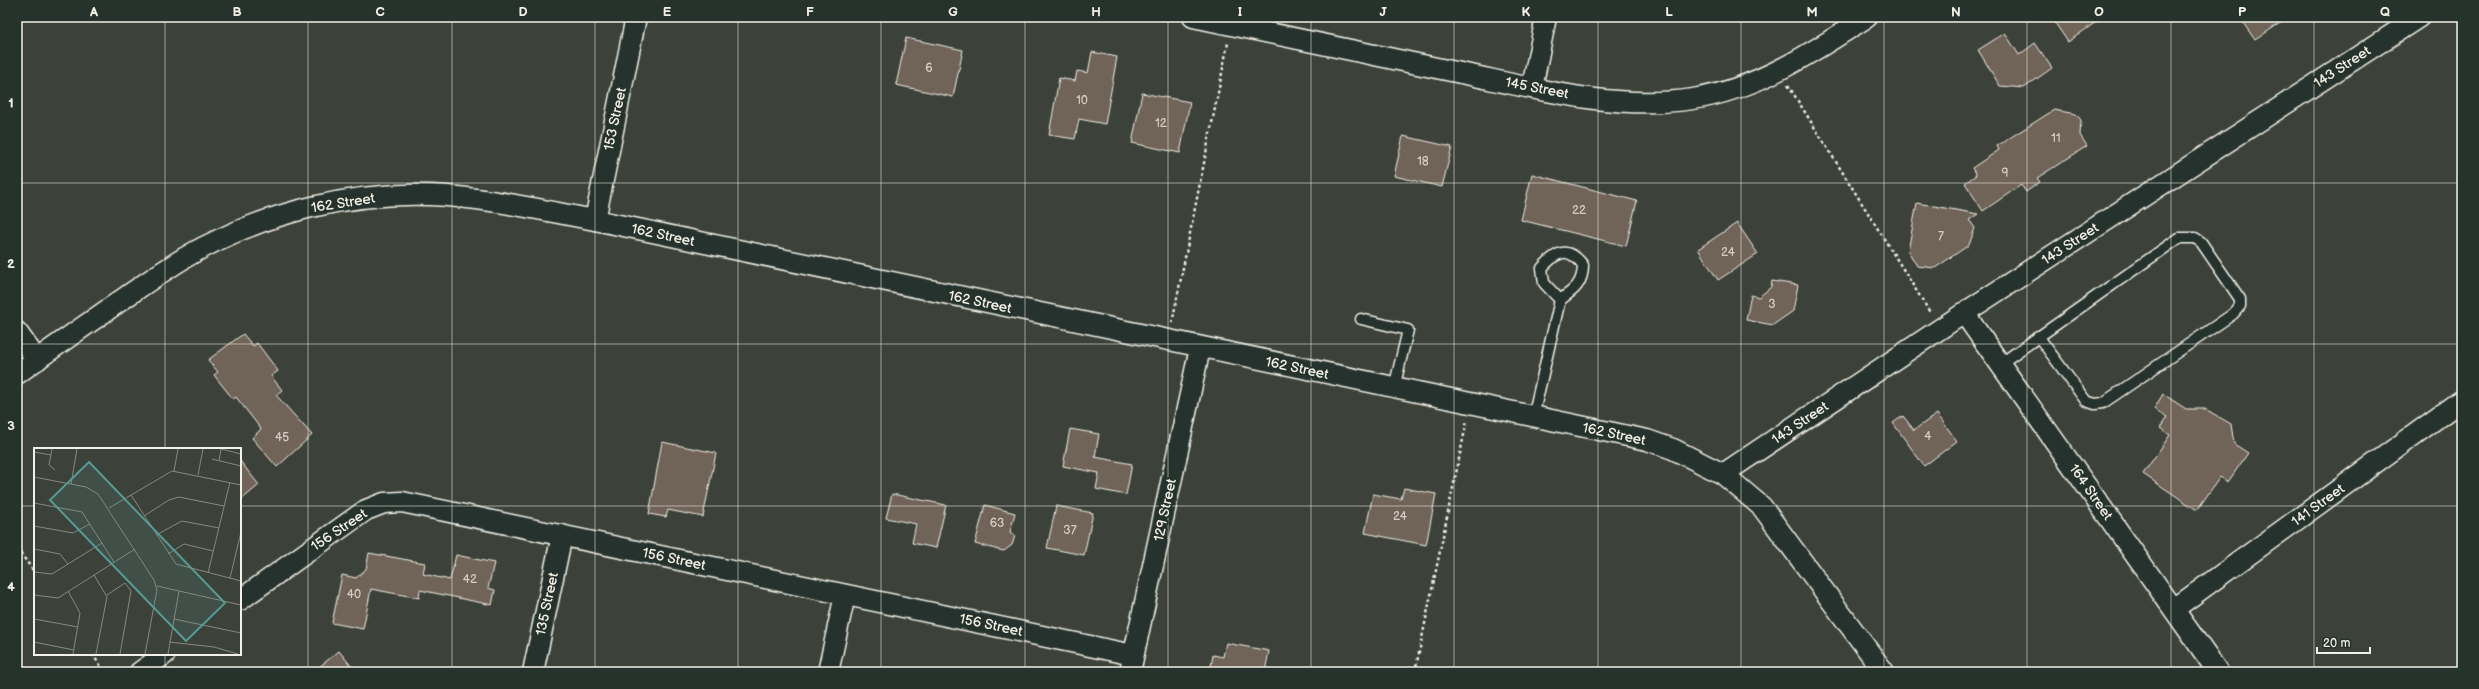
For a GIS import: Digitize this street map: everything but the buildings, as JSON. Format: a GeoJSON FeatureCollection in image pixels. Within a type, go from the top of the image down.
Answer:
{"type":"FeatureCollection","features":[{"type":"Feature","properties":{"kind":"street","name":"153 Street"},"geometry":{"type":"LineString","coordinates":[[595,220],[636,17]]}},
{"type":"Feature","properties":{"kind":"street","name":"145 Street"},"geometry":{"type":"LineString","coordinates":[[1193,17],[1244,24],[1532,88],[1604,101],[1649,103],[1694,99],[1738,88],[1780,71],[1867,17]]}},
{"type":"Feature","properties":{"kind":"street"},"geometry":{"type":"LineString","coordinates":[[1532,88],[1546,17]]}},
{"type":"Feature","properties":{"kind":"street","name":"143 Street"},"geometry":{"type":"LineString","coordinates":[[1723,474],[1964,312],[2419,17]]}},
{"type":"Feature","properties":{"kind":"street","name":"162 Street"},"geometry":{"type":"LineString","coordinates":[[17,374],[150,280],[201,248],[255,224],[312,206],[370,197],[429,195],[488,201],[595,220],[1168,342],[1647,440],[1673,449],[1723,474],[1744,489],[1762,507],[1884,672]]}},
{"type":"Feature","properties":{"kind":"street","name":"164 Street"},"geometry":{"type":"LineString","coordinates":[[1964,312],[2218,672]]}},
{"type":"Feature","properties":{"kind":"street"},"geometry":{"type":"LineString","coordinates":[[17,332],[37,360]]}},
{"type":"Feature","properties":{"kind":"street","name":"129 Street"},"geometry":{"type":"LineString","coordinates":[[1131,664],[1200,348]]}},
{"type":"Feature","properties":{"kind":"street","name":"141 Street"},"geometry":{"type":"LineString","coordinates":[[2174,609],[2462,400]]}},
{"type":"Feature","properties":{"kind":"street","name":"156 Street"},"geometry":{"type":"LineString","coordinates":[[241,599],[366,510],[384,503],[402,502],[845,595],[1131,664]]}},
{"type":"Feature","properties":{"kind":"street","name":"135 Street"},"geometry":{"type":"LineString","coordinates":[[533,672],[562,535]]}},
{"type":"Feature","properties":{"kind":"street"},"geometry":{"type":"LineString","coordinates":[[828,672],[845,595]]}},
{"type":"Feature","properties":{"kind":"street"},"geometry":{"type":"LineString","coordinates":[[140,672],[164,655]]}},
{"type":"Feature","properties":{"kind":"lane"},"geometry":{"type":"LineString","coordinates":[[2000,364],[2038,336],[2176,240],[2187,236],[2201,242],[2240,299],[2240,306],[2233,314],[2103,403],[2094,404],[2086,401],[2038,336]]}},
{"type":"Feature","properties":{"kind":"lane"},"geometry":{"type":"LineString","coordinates":[[1533,417],[1560,300],[1578,287],[1583,276],[1583,265],[1577,257],[1565,252],[1553,255],[1542,268],[1544,283],[1560,300]]}},
{"type":"Feature","properties":{"kind":"lane"},"geometry":{"type":"LineString","coordinates":[[1361,318],[1406,328],[1408,330],[1394,388]]}},
{"type":"Feature","properties":{"kind":"path"},"geometry":{"type":"LineString","coordinates":[[1168,342],[1244,24]]}},
{"type":"Feature","properties":{"kind":"path"},"geometry":{"type":"LineString","coordinates":[[1780,71],[1940,329]]}},
{"type":"Feature","properties":{"kind":"path"},"geometry":{"type":"LineString","coordinates":[[1415,672],[1470,404]]}},
{"type":"Feature","properties":{"kind":"path"},"geometry":{"type":"LineString","coordinates":[[17,548],[34,572]]}},
{"type":"Feature","properties":{"kind":"path"},"geometry":{"type":"LineString","coordinates":[[93,655],[105,672]]}}]}
